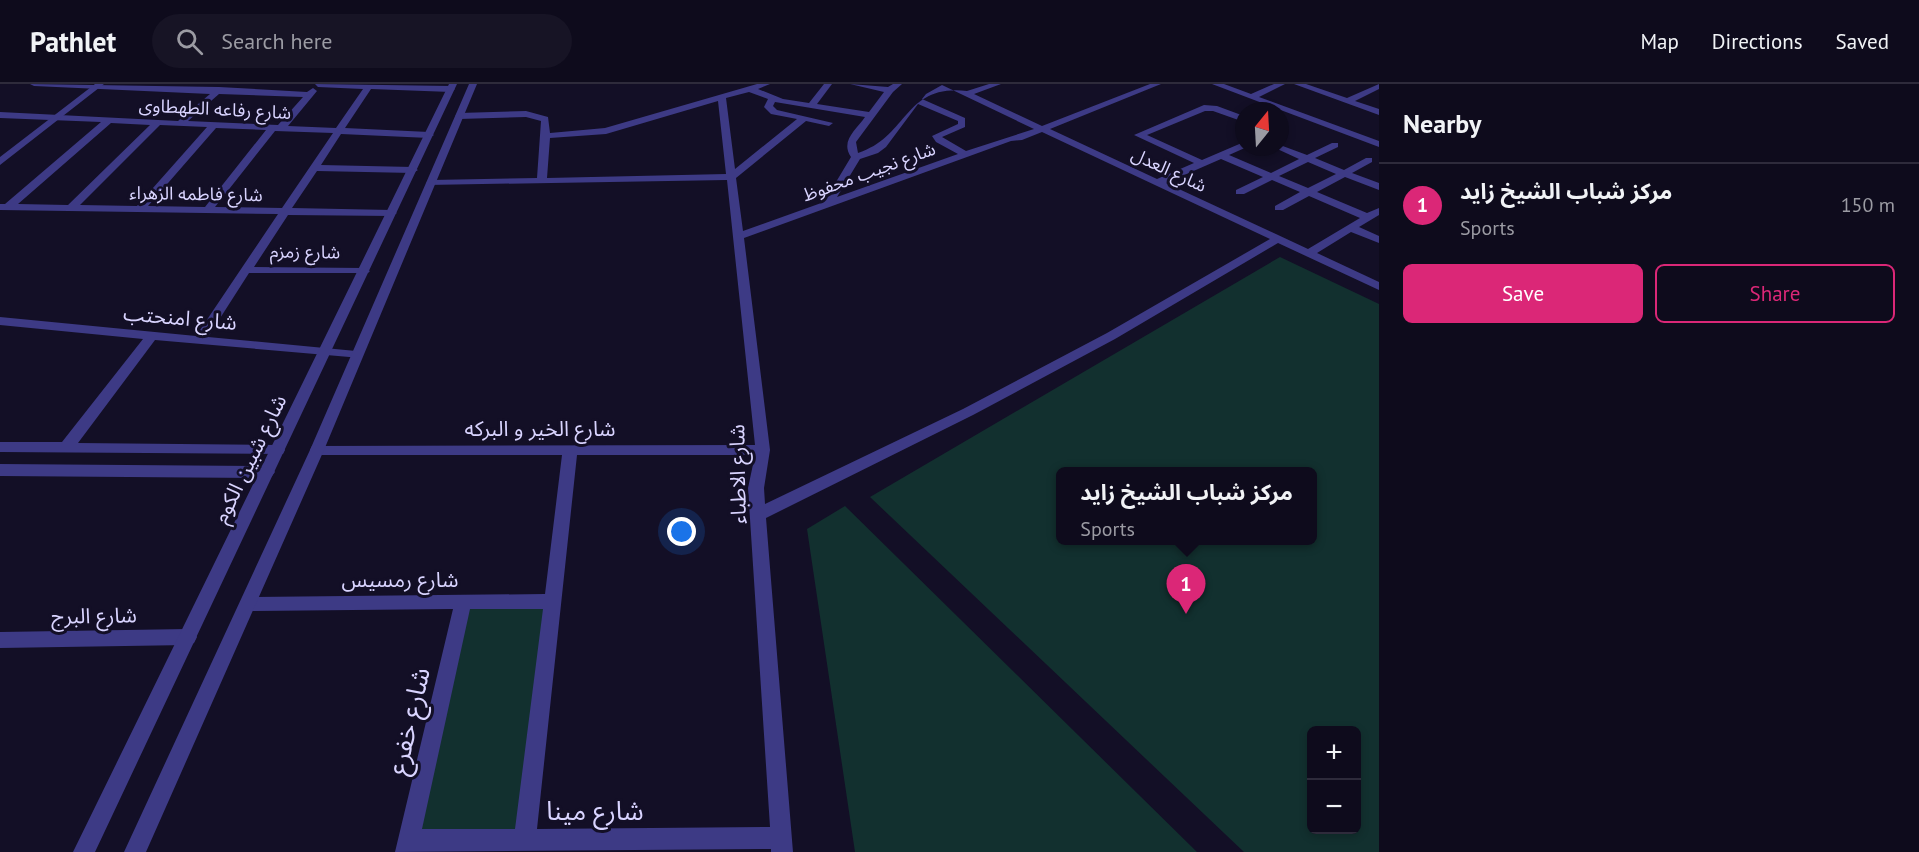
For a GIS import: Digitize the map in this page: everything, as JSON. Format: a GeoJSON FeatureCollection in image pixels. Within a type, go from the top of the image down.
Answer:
{"type":"FeatureCollection","features":[{"type":"Feature","properties":{"kind":"street"},"geometry":{"type":"LineString","coordinates":[[34,84],[309,95]]}},
{"type":"Feature","properties":{"kind":"street"},"geometry":{"type":"LineString","coordinates":[[179,124],[226,84]]}},
{"type":"Feature","properties":{"kind":"street"},"geometry":{"type":"LineString","coordinates":[[207,211],[276,129],[319,84],[452,87]]}},
{"type":"Feature","properties":{"kind":"street"},"geometry":{"type":"LineString","coordinates":[[135,852],[317,450],[473,84]]}},
{"type":"Feature","properties":{"kind":"street"},"geometry":{"type":"LineString","coordinates":[[546,136],[606,130],[766,84]]}},
{"type":"Feature","properties":{"kind":"street"},"geometry":{"type":"LineString","coordinates":[[811,106],[828,84]]}},
{"type":"Feature","properties":{"kind":"street"},"geometry":{"type":"LineString","coordinates":[[854,84],[890,90]]}},
{"type":"Feature","properties":{"kind":"street"},"geometry":{"type":"LineString","coordinates":[[856,157],[851,150],[851,142],[890,90],[898,84]]}},
{"type":"Feature","properties":{"kind":"street"},"geometry":{"type":"LineString","coordinates":[[828,204],[856,157],[875,151],[883,145],[923,92],[938,84]]}},
{"type":"Feature","properties":{"kind":"street","name":"شارع العدل"},"geometry":{"type":"LineString","coordinates":[[945,84],[1036,124],[1156,183],[1379,286]]}},
{"type":"Feature","properties":{"kind":"street"},"geometry":{"type":"LineString","coordinates":[[966,94],[997,84]]}},
{"type":"Feature","properties":{"kind":"street"},"geometry":{"type":"LineString","coordinates":[[1089,100],[1130,84]]}},
{"type":"Feature","properties":{"kind":"street","name":"شارع نجيب محفوظ"},"geometry":{"type":"LineString","coordinates":[[1010,138],[1012,134],[1036,124],[1157,84]]}},
{"type":"Feature","properties":{"kind":"street"},"geometry":{"type":"LineString","coordinates":[[1216,84],[1379,144]]}},
{"type":"Feature","properties":{"kind":"street"},"geometry":{"type":"LineString","coordinates":[[1251,97],[1281,84]]}},
{"type":"Feature","properties":{"kind":"street"},"geometry":{"type":"LineString","coordinates":[[1298,84],[1379,112]]}},
{"type":"Feature","properties":{"kind":"street"},"geometry":{"type":"LineString","coordinates":[[1353,84],[1375,88]]}},
{"type":"Feature","properties":{"kind":"street"},"geometry":{"type":"LineString","coordinates":[[199,340],[369,85]]}},
{"type":"Feature","properties":{"kind":"street"},"geometry":{"type":"LineString","coordinates":[[0,161],[98,86]]}},
{"type":"Feature","properties":{"kind":"street","name":"شارع شبين الكوم"},"geometry":{"type":"LineString","coordinates":[[84,852],[452,87]]}},
{"type":"Feature","properties":{"kind":"street"},"geometry":{"type":"LineString","coordinates":[[1348,101],[1375,88]]}},
{"type":"Feature","properties":{"kind":"street"},"geometry":{"type":"LineString","coordinates":[[750,89],[772,99],[872,115]]}},
{"type":"Feature","properties":{"kind":"street","name":"شارع الاطباء"},"geometry":{"type":"LineString","coordinates":[[722,97],[763,450],[756,488],[781,845]]}},
{"type":"Feature","properties":{"kind":"street"},"geometry":{"type":"LineString","coordinates":[[772,99],[768,105],[771,110],[829,123]]}},
{"type":"Feature","properties":{"kind":"street"},"geometry":{"type":"LineString","coordinates":[[916,100],[962,120],[962,125],[937,136],[939,140],[966,154]]}},
{"type":"Feature","properties":{"kind":"street"},"geometry":{"type":"LineString","coordinates":[[1202,163],[1139,135],[1204,108],[1214,108],[1235,116]]}},
{"type":"Feature","properties":{"kind":"street"},"geometry":{"type":"LineString","coordinates":[[459,116],[539,115],[545,119],[546,136],[542,181]]}},
{"type":"Feature","properties":{"kind":"street","name":"شارع رفاعه الطهطاوى"},"geometry":{"type":"LineString","coordinates":[[0,116],[429,135]]}},
{"type":"Feature","properties":{"kind":"street"},"geometry":{"type":"LineString","coordinates":[[431,183],[732,177],[804,118]]}},
{"type":"Feature","properties":{"kind":"street"},"geometry":{"type":"LineString","coordinates":[[3,208],[108,121]]}},
{"type":"Feature","properties":{"kind":"street"},"geometry":{"type":"LineString","coordinates":[[70,208],[157,123]]}},
{"type":"Feature","properties":{"kind":"street","name":"شارع نجيب محفوظ"},"geometry":{"type":"LineString","coordinates":[[739,236],[1010,138],[1019,138],[1036,124]]}},
{"type":"Feature","properties":{"kind":"street"},"geometry":{"type":"LineString","coordinates":[[139,210],[213,126]]}},
{"type":"Feature","properties":{"kind":"street"},"geometry":{"type":"LineString","coordinates":[[1365,139],[1379,132]]}},
{"type":"Feature","properties":{"kind":"street"},"geometry":{"type":"LineString","coordinates":[[1240,192],[1335,145]]}},
{"type":"Feature","properties":{"kind":"street"},"geometry":{"type":"LineString","coordinates":[[1156,183],[1235,149]]}},
{"type":"Feature","properties":{"kind":"street"},"geometry":{"type":"LineString","coordinates":[[1289,152],[1379,187]]}},
{"type":"Feature","properties":{"kind":"street"},"geometry":{"type":"LineString","coordinates":[[1221,155],[1369,218]]}},
{"type":"Feature","properties":{"kind":"street"},"geometry":{"type":"LineString","coordinates":[[1280,208],[1369,160]]}},
{"type":"Feature","properties":{"kind":"street"},"geometry":{"type":"LineString","coordinates":[[313,168],[413,170]]}},
{"type":"Feature","properties":{"kind":"street","name":"شارع فاطمه الزهراء"},"geometry":{"type":"LineString","coordinates":[[3,208],[392,213]]}},
{"type":"Feature","properties":{"kind":"street"},"geometry":{"type":"LineString","coordinates":[[1308,253],[1379,212]]}},
{"type":"Feature","properties":{"kind":"street"},"geometry":{"type":"LineString","coordinates":[[1351,228],[1379,240]]}},
{"type":"Feature","properties":{"kind":"street"},"geometry":{"type":"LineString","coordinates":[[759,514],[977,407],[1111,336],[1278,239]]}},
{"type":"Feature","properties":{"kind":"street","name":"شارع زمزم"},"geometry":{"type":"LineString","coordinates":[[246,270],[364,271]]}},
{"type":"Feature","properties":{"kind":"street"},"geometry":{"type":"LineString","coordinates":[[0,334],[6,322]]}},
{"type":"Feature","properties":{"kind":"street","name":"شارع امنحتب"},"geometry":{"type":"LineString","coordinates":[[6,322],[356,355]]}},
{"type":"Feature","properties":{"kind":"street"},"geometry":{"type":"LineString","coordinates":[[66,448],[152,335]]}},
{"type":"Feature","properties":{"kind":"street"},"geometry":{"type":"LineString","coordinates":[[0,447],[278,450]]}},
{"type":"Feature","properties":{"kind":"street","name":"شارع الخير و البركه"},"geometry":{"type":"LineString","coordinates":[[317,450],[763,450]]}},
{"type":"Feature","properties":{"kind":"street"},"geometry":{"type":"LineString","coordinates":[[525,838],[570,450]]}},
{"type":"Feature","properties":{"kind":"street"},"geometry":{"type":"LineString","coordinates":[[0,470],[267,472]]}},
{"type":"Feature","properties":{"kind":"street","name":"شارع رمسيس"},"geometry":{"type":"LineString","coordinates":[[249,604],[552,601]]}},
{"type":"Feature","properties":{"kind":"street","name":"شارع خفرع"},"geometry":{"type":"LineString","coordinates":[[408,846],[464,602]]}},
{"type":"Feature","properties":{"kind":"street","name":"شارع البرج"},"geometry":{"type":"LineString","coordinates":[[0,640],[188,637]]}},
{"type":"Feature","properties":{"kind":"street","name":"شارع مينا"},"geometry":{"type":"LineString","coordinates":[[408,846],[525,838],[781,845]]}},
{"type":"Feature","properties":{"kind":"green space"},"geometry":{"type":"Polygon","coordinates":[[[1280,257],[1379,304],[1379,852],[1244,852],[870,497],[1280,257]]]}},
{"type":"Feature","properties":{"kind":"green space"},"geometry":{"type":"Polygon","coordinates":[[[845,506],[1197,852],[855,852],[807,529],[845,506]]]}},
{"type":"Feature","properties":{"kind":"green space"},"geometry":{"type":"Polygon","coordinates":[[[466,605],[549,605],[521,833],[415,837],[466,605]]]}},
{"type":"Feature","properties":{"kind":"place","name":"مركز شباب الشيخ زايد"},"geometry":{"type":"Point","coordinates":[1186,614]}}]}
